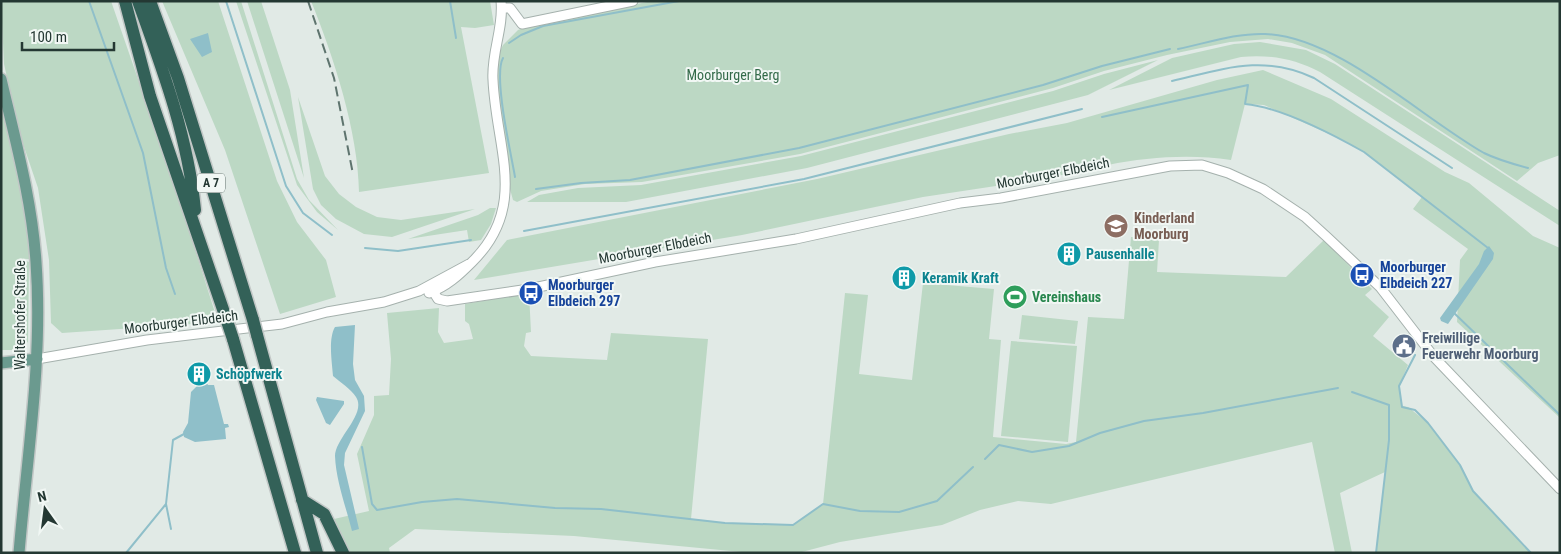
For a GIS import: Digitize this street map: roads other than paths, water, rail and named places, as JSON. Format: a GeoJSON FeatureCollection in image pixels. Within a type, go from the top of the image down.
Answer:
{"type":"FeatureCollection","features":[{"type":"Feature","properties":{"kind":"highway","name":"A 7"},"geometry":{"type":"LineString","coordinates":[[125,1],[150,96],[233,339],[295,553]]}},
{"type":"Feature","properties":{"kind":"highway","name":"A 7"},"geometry":{"type":"LineString","coordinates":[[138,1],[174,102],[181,130],[198,235]]}},
{"type":"Feature","properties":{"kind":"highway","name":"A 7"},"geometry":{"type":"LineString","coordinates":[[150,1],[178,78],[253,320],[317,553]]}},
{"type":"Feature","properties":{"kind":"highway"},"geometry":{"type":"LineString","coordinates":[[302,500],[324,514],[343,553]]}},
{"type":"Feature","properties":{"kind":"main road","name":"Waltershofer Straße"},"geometry":{"type":"LineString","coordinates":[[1,79],[33,237],[38,301],[37,359],[18,553]]}},
{"type":"Feature","properties":{"kind":"main road","name":"Moorburger Elbdeich"},"geometry":{"type":"LineString","coordinates":[[1,363],[37,359]]}},
{"type":"Feature","properties":{"kind":"street"},"geometry":{"type":"LineString","coordinates":[[434,291],[456,279],[490,242],[505,204],[506,183],[492,74],[502,5],[510,8],[522,24],[633,1]]}},
{"type":"Feature","properties":{"kind":"street","name":"Moorburger Elbdeich"},"geometry":{"type":"LineString","coordinates":[[434,291],[438,299],[447,301],[529,289],[663,260],[796,239],[960,203],[1001,198],[1170,166],[1202,164],[1228,173],[1263,189],[1306,217],[1386,294],[1434,357],[1560,489]]}},
{"type":"Feature","properties":{"kind":"street"},"geometry":{"type":"LineString","coordinates":[[423,289],[470,264]]}},
{"type":"Feature","properties":{"kind":"street","name":"Moorburger Elbdeich"},"geometry":{"type":"LineString","coordinates":[[37,359],[147,340],[282,324],[328,312],[396,299],[423,289],[434,291]]}},
{"type":"Feature","properties":{"kind":"street","name":"Moorburger Elbdeich"},"geometry":{"type":"LineString","coordinates":[[364,306],[390,305],[434,291]]}},
{"type":"Feature","properties":{"kind":"water"},"geometry":{"type":"Polygon","coordinates":[[[208,33],[212,52],[202,57],[190,39],[208,33]]]}},
{"type":"Feature","properties":{"kind":"water"},"geometry":{"type":"Polygon","coordinates":[[[1489,246],[1494,253],[1493,259],[1448,324],[1441,321],[1440,318],[1479,264],[1484,251],[1489,246]]]}},
{"type":"Feature","properties":{"kind":"water"},"geometry":{"type":"Polygon","coordinates":[[[355,325],[353,364],[355,380],[364,396],[365,411],[345,453],[344,465],[359,529],[352,531],[339,484],[335,456],[336,449],[354,418],[358,404],[356,397],[351,391],[333,376],[331,344],[335,327],[355,325]]]}},
{"type":"Feature","properties":{"kind":"water"},"geometry":{"type":"Polygon","coordinates":[[[203,377],[208,385],[214,385],[224,424],[228,424],[229,427],[225,428],[226,439],[195,442],[184,437],[183,432],[188,423],[191,392],[199,384],[197,379],[203,377]]]}},
{"type":"Feature","properties":{"kind":"water"},"geometry":{"type":"Polygon","coordinates":[[[317,397],[344,401],[344,404],[330,425],[326,423],[316,400],[317,397]]]}},
{"type":"Feature","properties":{"kind":"waterway"},"geometry":{"type":"LineString","coordinates":[[89,1],[143,153],[166,268],[175,294]]}},
{"type":"Feature","properties":{"kind":"waterway"},"geometry":{"type":"LineString","coordinates":[[226,1],[286,186],[303,213],[332,235]]}},
{"type":"Feature","properties":{"kind":"waterway"},"geometry":{"type":"LineString","coordinates":[[450,1],[456,38]]}},
{"type":"Feature","properties":{"kind":"waterway"},"geometry":{"type":"LineString","coordinates":[[509,43],[521,35],[543,26],[679,1]]}},
{"type":"Feature","properties":{"kind":"waterway"},"geometry":{"type":"LineString","coordinates":[[1178,49],[1243,35],[1265,34],[1293,38],[1350,63],[1484,153],[1528,168]]}},
{"type":"Feature","properties":{"kind":"waterway"},"geometry":{"type":"LineString","coordinates":[[536,189],[581,183],[630,180],[799,148],[1043,85],[1102,66],[1170,49]]}},
{"type":"Feature","properties":{"kind":"waterway"},"geometry":{"type":"LineString","coordinates":[[503,58],[500,67],[501,97],[515,177]]}},
{"type":"Feature","properties":{"kind":"waterway"},"geometry":{"type":"LineString","coordinates":[[1172,81],[1226,68],[1243,66],[1260,65],[1295,71],[1314,78],[1452,168]]}},
{"type":"Feature","properties":{"kind":"waterway"},"geometry":{"type":"LineString","coordinates":[[1102,117],[1248,85],[1245,104],[1259,106],[1290,116],[1364,152],[1488,248]]}},
{"type":"Feature","properties":{"kind":"waterway"},"geometry":{"type":"LineString","coordinates":[[524,231],[804,179],[1082,109]]}},
{"type":"Feature","properties":{"kind":"waterway"},"geometry":{"type":"LineString","coordinates":[[365,248],[398,251],[471,240]]}},
{"type":"Feature","properties":{"kind":"waterway"},"geometry":{"type":"LineString","coordinates":[[1453,312],[1560,415]]}},
{"type":"Feature","properties":{"kind":"waterway"},"geometry":{"type":"LineString","coordinates":[[1415,355],[1399,386],[1402,407],[1415,410],[1428,423],[1460,465],[1473,491],[1531,553]]}},
{"type":"Feature","properties":{"kind":"waterway"},"geometry":{"type":"LineString","coordinates":[[985,459],[999,445],[1032,452],[1069,446],[1100,433],[1144,421],[1203,413],[1338,388]]}},
{"type":"Feature","properties":{"kind":"waterway"},"geometry":{"type":"LineString","coordinates":[[1352,392],[1389,405],[1389,440],[1376,553]]}},
{"type":"Feature","properties":{"kind":"waterway"},"geometry":{"type":"LineString","coordinates":[[126,553],[166,504],[173,440],[184,434]]}},
{"type":"Feature","properties":{"kind":"waterway"},"geometry":{"type":"LineString","coordinates":[[362,447],[372,504],[377,510],[422,502],[457,499],[555,508],[601,509],[725,523],[793,525],[823,504],[860,511],[899,512],[937,501],[973,467]]}},
{"type":"Feature","properties":{"kind":"waterway"},"geometry":{"type":"LineString","coordinates":[[166,504],[171,529]]}},
{"type":"Feature","properties":{"kind":"railway"},"geometry":{"type":"LineString","coordinates":[[308,1],[334,78],[353,174]]}},
{"type":"Feature","properties":{"kind":"place","name":"Kinderland Moorburg"},"geometry":{"type":"Point","coordinates":[1116,226]}},
{"type":"Feature","properties":{"kind":"place","name":"Pausenhalle"},"geometry":{"type":"Point","coordinates":[1069,254]}},
{"type":"Feature","properties":{"kind":"place","name":"Moorburger Elbdeich 227"},"geometry":{"type":"Point","coordinates":[1362,275]}},
{"type":"Feature","properties":{"kind":"place","name":"Keramik Kraft"},"geometry":{"type":"Point","coordinates":[904,278]}},
{"type":"Feature","properties":{"kind":"place","name":"Moorburger Elbdeich 297"},"geometry":{"type":"Point","coordinates":[531,293]}},
{"type":"Feature","properties":{"kind":"place","name":"Vereinshaus"},"geometry":{"type":"Point","coordinates":[1015,297]}},
{"type":"Feature","properties":{"kind":"place","name":"Freiwillige Feuerwehr Moorburg"},"geometry":{"type":"Point","coordinates":[1404,346]}},
{"type":"Feature","properties":{"kind":"place","name":"Schöpfwerk"},"geometry":{"type":"Point","coordinates":[199,374]}},
{"type":"Feature","properties":{"kind":"park label","name":"Moorburger Berg"},"geometry":{"type":"Point","coordinates":[733,75]}}]}
